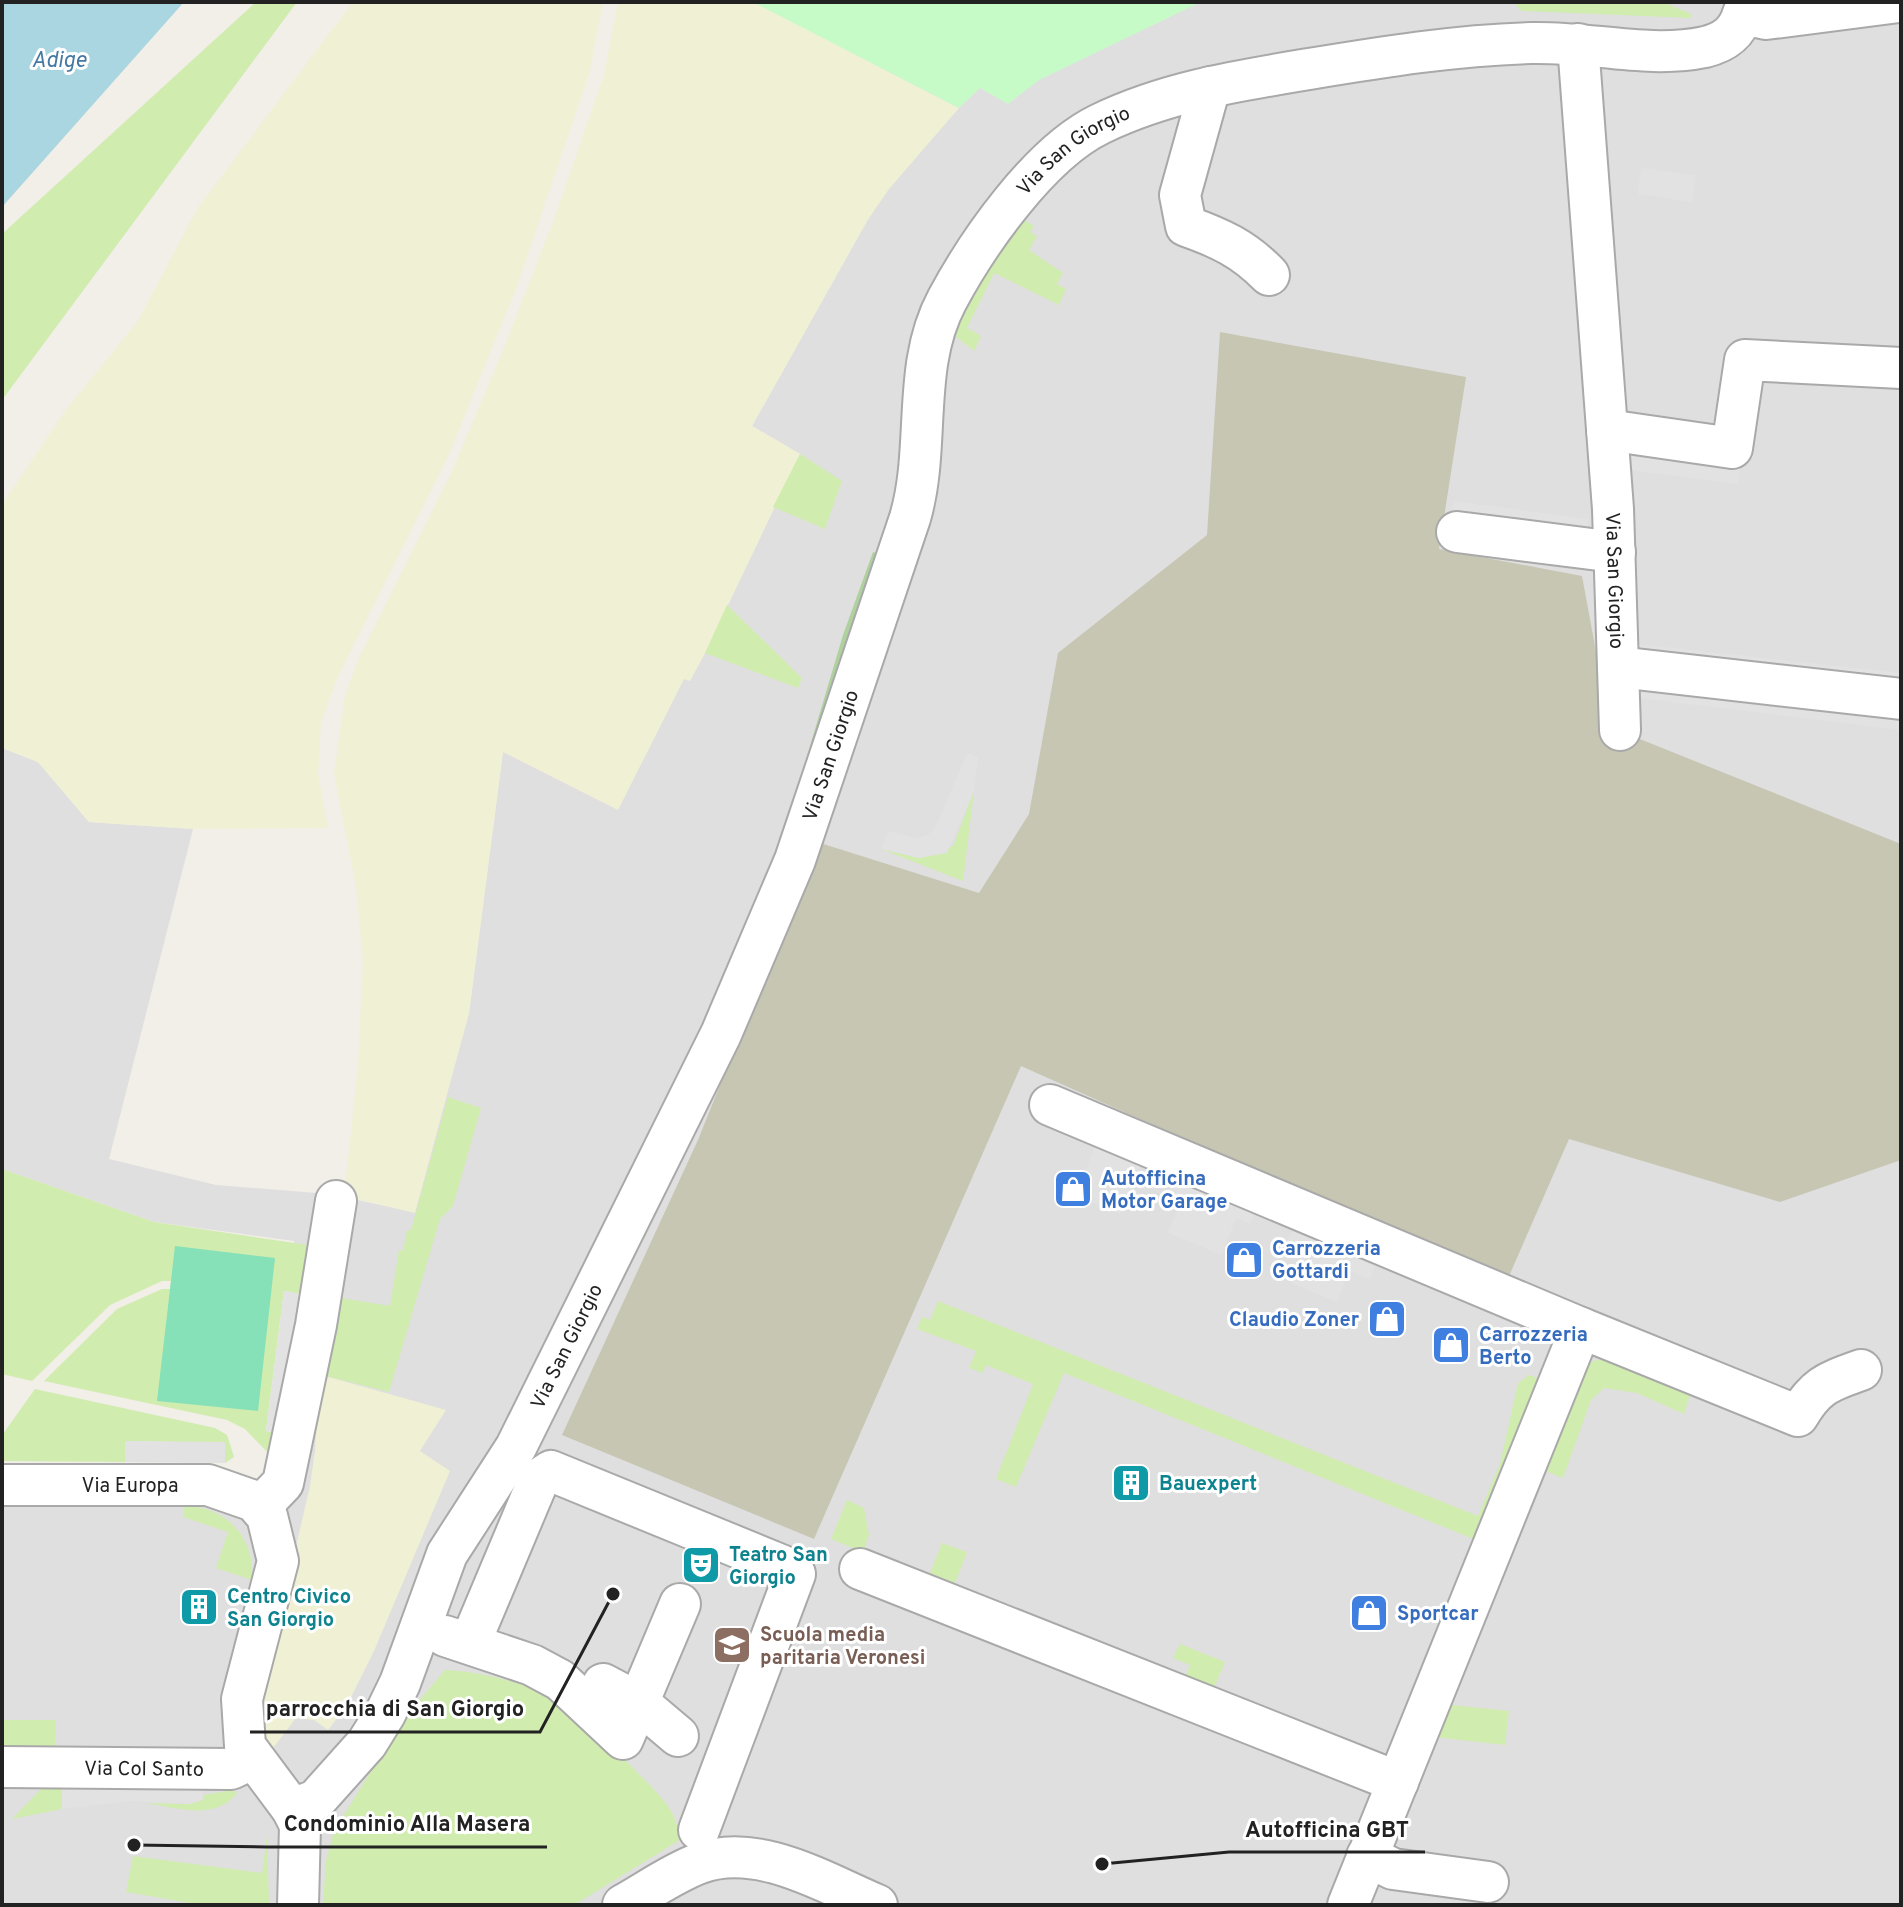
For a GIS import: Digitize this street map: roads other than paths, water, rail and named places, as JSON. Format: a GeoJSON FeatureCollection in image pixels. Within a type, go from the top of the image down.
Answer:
{"type":"FeatureCollection","features":[{"type":"Feature","properties":{"kind":"street","name":"Via San Giorgio"},"geometry":{"type":"LineString","coordinates":[[292,1809],[316,1800],[367,1743],[400,1683],[447,1554],[516,1447],[638,1207],[721,1034],[795,860],[915,500],[929,350],[945,303],[981,246],[1035,177],[1096,126],[1172,96],[1210,87],[1413,53],[1530,43],[1642,50],[1706,47],[1733,34],[1742,8],[1766,19],[1899,2]]}},
{"type":"Feature","properties":{"kind":"street","name":"Via San Giorgio"},"geometry":{"type":"LineString","coordinates":[[1578,44],[1615,552],[1620,730]]}},
{"type":"Feature","properties":{"kind":"street"},"geometry":{"type":"LineString","coordinates":[[1210,87],[1180,195],[1186,226],[1248,253],[1269,275]]}},
{"type":"Feature","properties":{"kind":"street"},"geometry":{"type":"LineString","coordinates":[[1607,430],[1732,448],[1745,360],[1901,368]]}},
{"type":"Feature","properties":{"kind":"street"},"geometry":{"type":"LineString","coordinates":[[1457,532],[1615,552]]}},
{"type":"Feature","properties":{"kind":"street"},"geometry":{"type":"LineString","coordinates":[[1618,667],[1901,699]]}},
{"type":"Feature","properties":{"kind":"street"},"geometry":{"type":"LineString","coordinates":[[1050,1105],[1798,1416],[1811,1394],[1825,1383],[1861,1370]]}},
{"type":"Feature","properties":{"kind":"street"},"geometry":{"type":"LineString","coordinates":[[298,1905],[300,1825],[292,1809],[245,1746],[242,1699],[278,1561],[274,1537],[257,1504],[283,1483],[316,1325],[336,1201]]}},
{"type":"Feature","properties":{"kind":"street"},"geometry":{"type":"LineString","coordinates":[[1348,1905],[1581,1328]]}},
{"type":"Feature","properties":{"kind":"street"},"geometry":{"type":"LineString","coordinates":[[470,1643],[539,1479],[551,1471],[781,1565],[795,1574],[794,1582],[706,1747],[699,1830]]}},
{"type":"Feature","properties":{"kind":"street","name":"Via Europa"},"geometry":{"type":"LineString","coordinates":[[2,1485],[208,1485],[257,1504]]}},
{"type":"Feature","properties":{"kind":"street"},"geometry":{"type":"LineString","coordinates":[[860,1569],[1398,1782]]}},
{"type":"Feature","properties":{"kind":"street"},"geometry":{"type":"LineString","coordinates":[[418,1630],[538,1662],[623,1739],[680,1604]]}},
{"type":"Feature","properties":{"kind":"street"},"geometry":{"type":"LineString","coordinates":[[603,1684],[639,1703],[706,1747]]}},
{"type":"Feature","properties":{"kind":"street","name":"Via Col Santo"},"geometry":{"type":"LineString","coordinates":[[18,1768],[231,1769],[252,1759]]}},
{"type":"Feature","properties":{"kind":"street"},"geometry":{"type":"LineString","coordinates":[[1367,1856],[1393,1869],[1488,1882]]}},
{"type":"Feature","properties":{"kind":"street"},"geometry":{"type":"LineString","coordinates":[[623,1905],[701,1863],[726,1857],[769,1862],[877,1905]]}},
{"type":"Feature","properties":{"kind":"water","name":"Adige"},"geometry":{"type":"Polygon","coordinates":[[[2,2],[184,2],[2,207],[2,2]]]}},
{"type":"Feature","properties":{"kind":"place","name":"Autofficina Motor Garage"},"geometry":{"type":"Point","coordinates":[1073,1189]}},
{"type":"Feature","properties":{"kind":"place","name":"Carrozzeria Gottardi"},"geometry":{"type":"Point","coordinates":[1244,1260]}},
{"type":"Feature","properties":{"kind":"place","name":"Claudio Zoner"},"geometry":{"type":"Point","coordinates":[1387,1319]}},
{"type":"Feature","properties":{"kind":"place","name":"Carrozzeria Berto"},"geometry":{"type":"Point","coordinates":[1451,1345]}},
{"type":"Feature","properties":{"kind":"place","name":"Bauexpert"},"geometry":{"type":"Point","coordinates":[1131,1483]}},
{"type":"Feature","properties":{"kind":"place","name":"Teatro San Giorgio"},"geometry":{"type":"Point","coordinates":[701,1565]}},
{"type":"Feature","properties":{"kind":"place","name":"parrocchia di San Giorgio"},"geometry":{"type":"Point","coordinates":[613,1594]}},
{"type":"Feature","properties":{"kind":"place","name":"Centro Civico San Giorgio"},"geometry":{"type":"Point","coordinates":[199,1607]}},
{"type":"Feature","properties":{"kind":"place","name":"Sportcar"},"geometry":{"type":"Point","coordinates":[1369,1613]}},
{"type":"Feature","properties":{"kind":"place","name":"Scuola media paritaria Veronesi"},"geometry":{"type":"Point","coordinates":[732,1645]}},
{"type":"Feature","properties":{"kind":"place","name":"Condominio Alla Masera"},"geometry":{"type":"Point","coordinates":[134,1845]}},
{"type":"Feature","properties":{"kind":"place","name":"Autofficina GBT"},"geometry":{"type":"Point","coordinates":[1102,1864]}}]}
